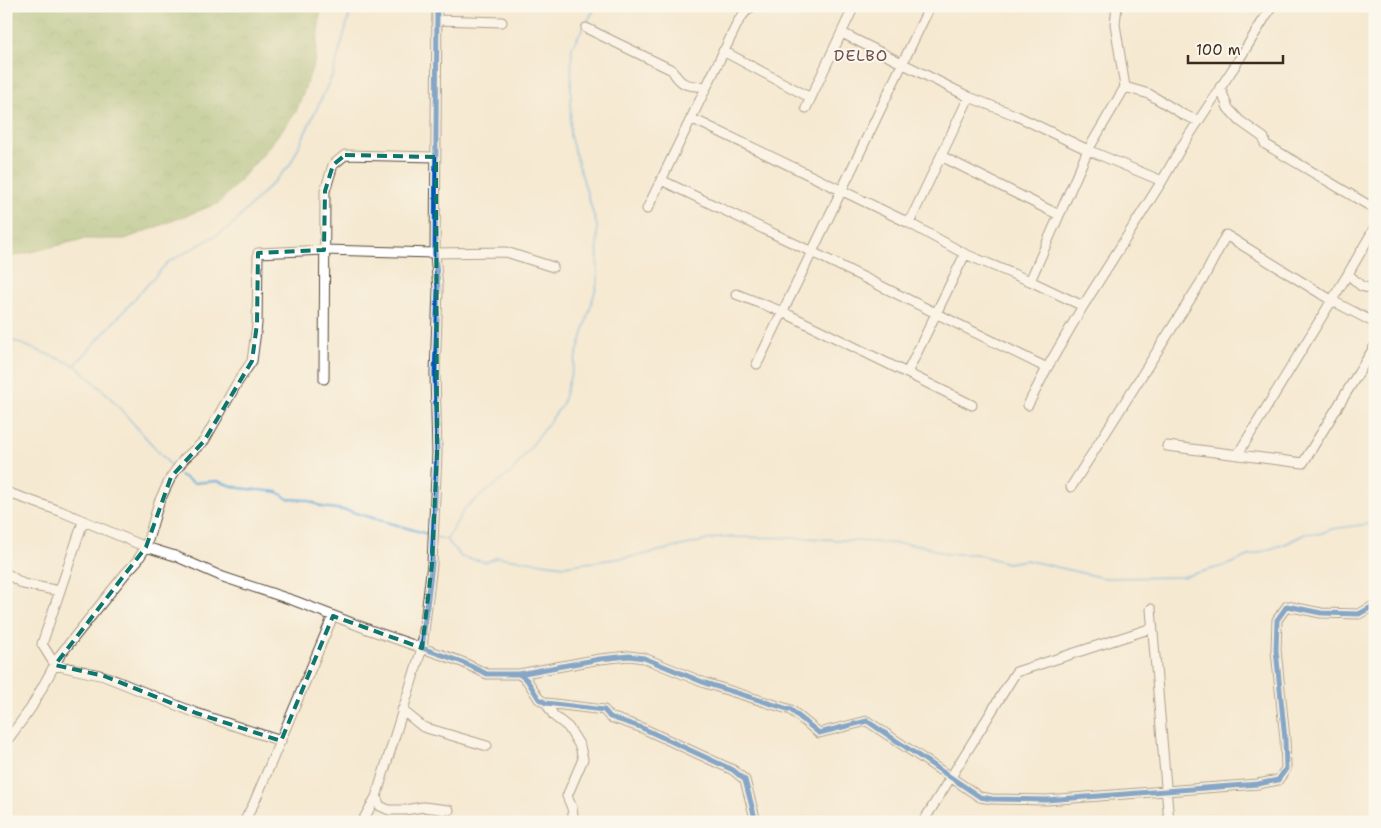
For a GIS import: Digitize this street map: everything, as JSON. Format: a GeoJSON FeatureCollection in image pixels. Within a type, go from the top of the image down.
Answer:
{"type":"FeatureCollection","features":[{"type":"Feature","properties":{"kind":"street"},"geometry":{"type":"LineString","coordinates":[[362,822],[376,797],[422,648],[432,564],[437,452],[435,374],[438,289],[435,253],[438,6]]}},
{"type":"Feature","properties":{"kind":"street"},"geometry":{"type":"LineString","coordinates":[[647,209],[739,20],[746,10],[753,6]]}},
{"type":"Feature","properties":{"kind":"street"},"geometry":{"type":"LineString","coordinates":[[806,108],[854,6]]}},
{"type":"Feature","properties":{"kind":"street"},"geometry":{"type":"LineString","coordinates":[[757,364],[930,6]]}},
{"type":"Feature","properties":{"kind":"street"},"geometry":{"type":"LineString","coordinates":[[1030,281],[1088,150],[1125,87],[1115,24],[1117,6]]}},
{"type":"Feature","properties":{"kind":"street"},"geometry":{"type":"LineString","coordinates":[[1028,405],[1083,306],[1162,182],[1182,146],[1272,6]]}},
{"type":"Feature","properties":{"kind":"street"},"geometry":{"type":"LineString","coordinates":[[437,20],[502,22]]}},
{"type":"Feature","properties":{"kind":"street"},"geometry":{"type":"LineString","coordinates":[[586,28],[672,70],[678,80],[686,84],[706,86]]}},
{"type":"Feature","properties":{"kind":"street"},"geometry":{"type":"LineString","coordinates":[[842,33],[970,97],[1015,115],[1088,150],[1162,182]]}},
{"type":"Feature","properties":{"kind":"street"},"geometry":{"type":"LineString","coordinates":[[723,51],[811,98]]}},
{"type":"Feature","properties":{"kind":"street"},"geometry":{"type":"LineString","coordinates":[[1125,87],[1149,94],[1184,115],[1199,121]]}},
{"type":"Feature","properties":{"kind":"street"},"geometry":{"type":"LineString","coordinates":[[1220,87],[1228,108],[1240,121],[1264,138],[1265,144],[1375,209]]}},
{"type":"Feature","properties":{"kind":"street"},"geometry":{"type":"LineString","coordinates":[[909,223],[970,97]]}},
{"type":"Feature","properties":{"kind":"street"},"geometry":{"type":"LineString","coordinates":[[691,118],[909,223],[965,254],[1030,281],[1083,306]]}},
{"type":"Feature","properties":{"kind":"street"},"geometry":{"type":"LineString","coordinates":[[324,379],[325,191],[333,165],[345,155],[436,157]]}},
{"type":"Feature","properties":{"kind":"street"},"geometry":{"type":"LineString","coordinates":[[941,156],[1060,215]]}},
{"type":"Feature","properties":{"kind":"street"},"geometry":{"type":"LineString","coordinates":[[661,180],[1047,368]]}},
{"type":"Feature","properties":{"kind":"street"},"geometry":{"type":"LineString","coordinates":[[1238,454],[1375,227]]}},
{"type":"Feature","properties":{"kind":"street"},"geometry":{"type":"LineString","coordinates":[[1071,487],[1203,279],[1226,236],[1331,300],[1375,323]]}},
{"type":"Feature","properties":{"kind":"street"},"geometry":{"type":"LineString","coordinates":[[6,742],[31,708],[60,655],[137,561],[146,547],[160,502],[171,477],[184,459],[204,441],[252,360],[257,324],[258,253],[324,250],[435,253],[506,252],[553,267]]}},
{"type":"Feature","properties":{"kind":"street"},"geometry":{"type":"LineString","coordinates":[[907,373],[965,254]]}},
{"type":"Feature","properties":{"kind":"street"},"geometry":{"type":"LineString","coordinates":[[1348,274],[1361,286],[1375,290]]}},
{"type":"Feature","properties":{"kind":"street"},"geometry":{"type":"LineString","coordinates":[[736,294],[783,312],[972,405]]}},
{"type":"Feature","properties":{"kind":"street"},"geometry":{"type":"LineString","coordinates":[[1167,446],[1303,463],[1375,346]]}},
{"type":"Feature","properties":{"kind":"street"},"geometry":{"type":"LineString","coordinates":[[6,492],[146,547],[175,556],[223,577],[295,601],[370,630],[462,662],[487,674],[519,674],[600,659],[629,656],[644,658],[705,683],[791,710],[818,733],[867,721],[980,796],[992,799],[1046,800],[1258,784],[1278,780],[1286,769],[1285,739],[1276,650],[1277,620],[1287,606],[1321,613],[1359,614],[1375,605]]}},
{"type":"Feature","properties":{"kind":"street"},"geometry":{"type":"LineString","coordinates":[[89,523],[82,525],[42,644],[55,665],[104,676],[196,713],[281,741]]}},
{"type":"Feature","properties":{"kind":"street"},"geometry":{"type":"LineString","coordinates":[[6,573],[23,584],[60,591]]}},
{"type":"Feature","properties":{"kind":"street"},"geometry":{"type":"LineString","coordinates":[[1151,609],[1169,822]]}},
{"type":"Feature","properties":{"kind":"street"},"geometry":{"type":"LineString","coordinates":[[244,822],[254,803],[334,616]]}},
{"type":"Feature","properties":{"kind":"street"},"geometry":{"type":"LineString","coordinates":[[923,822],[1016,672],[1152,628]]}},
{"type":"Feature","properties":{"kind":"street"},"geometry":{"type":"LineString","coordinates":[[519,674],[527,680],[554,716],[568,727],[580,746],[583,759],[567,796],[572,808],[574,822]]}},
{"type":"Feature","properties":{"kind":"street"},"geometry":{"type":"LineString","coordinates":[[546,703],[604,710],[610,716],[640,727],[733,770],[745,780],[756,822]]}},
{"type":"Feature","properties":{"kind":"street"},"geometry":{"type":"LineString","coordinates":[[402,710],[423,727],[487,746]]}},
{"type":"Feature","properties":{"kind":"street"},"geometry":{"type":"LineString","coordinates":[[376,797],[380,806],[389,810],[423,807],[449,810]]}},
{"type":"Feature","properties":{"kind":"highlighted area"},"geometry":{"type":"Polygon","coordinates":[[[345,155],[436,157],[437,453],[432,564],[422,648],[333,616],[281,741],[196,713],[104,676],[55,665],[146,547],[171,477],[204,441],[252,361],[257,324],[258,253],[324,250],[325,191],[333,165],[345,155]]]}},
{"type":"Feature","properties":{"kind":"green space"},"geometry":{"type":"Polygon","coordinates":[[[6,6],[321,6],[315,60],[296,112],[260,158],[219,203],[125,239],[84,239],[6,258],[6,6]]]}},
{"type":"Feature","properties":{"kind":"waterway"},"geometry":{"type":"LineString","coordinates":[[75,365],[167,263],[229,228],[290,165],[333,74],[352,6]]}},
{"type":"Feature","properties":{"kind":"waterway"},"geometry":{"type":"LineString","coordinates":[[586,24],[596,6]]}},
{"type":"Feature","properties":{"kind":"waterway"},"geometry":{"type":"LineString","coordinates":[[447,539],[465,508],[512,472],[562,405],[598,281],[597,226],[570,136],[572,47],[583,28]]}},
{"type":"Feature","properties":{"kind":"waterway"},"geometry":{"type":"LineString","coordinates":[[6,338],[75,365],[107,394],[173,468]]}},
{"type":"Feature","properties":{"kind":"waterway"},"geometry":{"type":"LineString","coordinates":[[180,475],[194,483],[217,481],[239,488],[278,492],[288,499],[307,500],[323,507],[349,511],[431,535]]}},
{"type":"Feature","properties":{"kind":"waterway"},"geometry":{"type":"LineString","coordinates":[[436,537],[447,540],[461,557],[486,562],[498,557],[564,566],[637,556],[721,537],[807,538],[920,545],[946,554],[976,554],[1007,563],[1026,560],[1104,578],[1182,577],[1227,565],[1285,544],[1307,533],[1319,534],[1332,529],[1375,523]]}},
{"type":"Feature","properties":{"kind":"cycle path"},"geometry":{"type":"LineString","coordinates":[[437,6],[435,253],[438,289],[435,374],[437,453],[432,564],[422,648],[462,662],[487,674],[519,674],[527,680],[539,699],[546,703],[604,710],[610,717],[640,727],[733,770],[745,780],[756,822]]}},
{"type":"Feature","properties":{"kind":"cycle path"},"geometry":{"type":"LineString","coordinates":[[519,674],[600,659],[629,656],[644,658],[705,683],[791,710],[819,733],[867,721],[980,797],[992,799],[1046,800],[1258,784],[1278,780],[1286,769],[1285,739],[1276,650],[1277,620],[1287,606],[1321,613],[1359,614],[1375,605]]}},
{"type":"Feature","properties":{"kind":"district","name":"DELBO"},"geometry":{"type":"Point","coordinates":[861,55]}}]}
